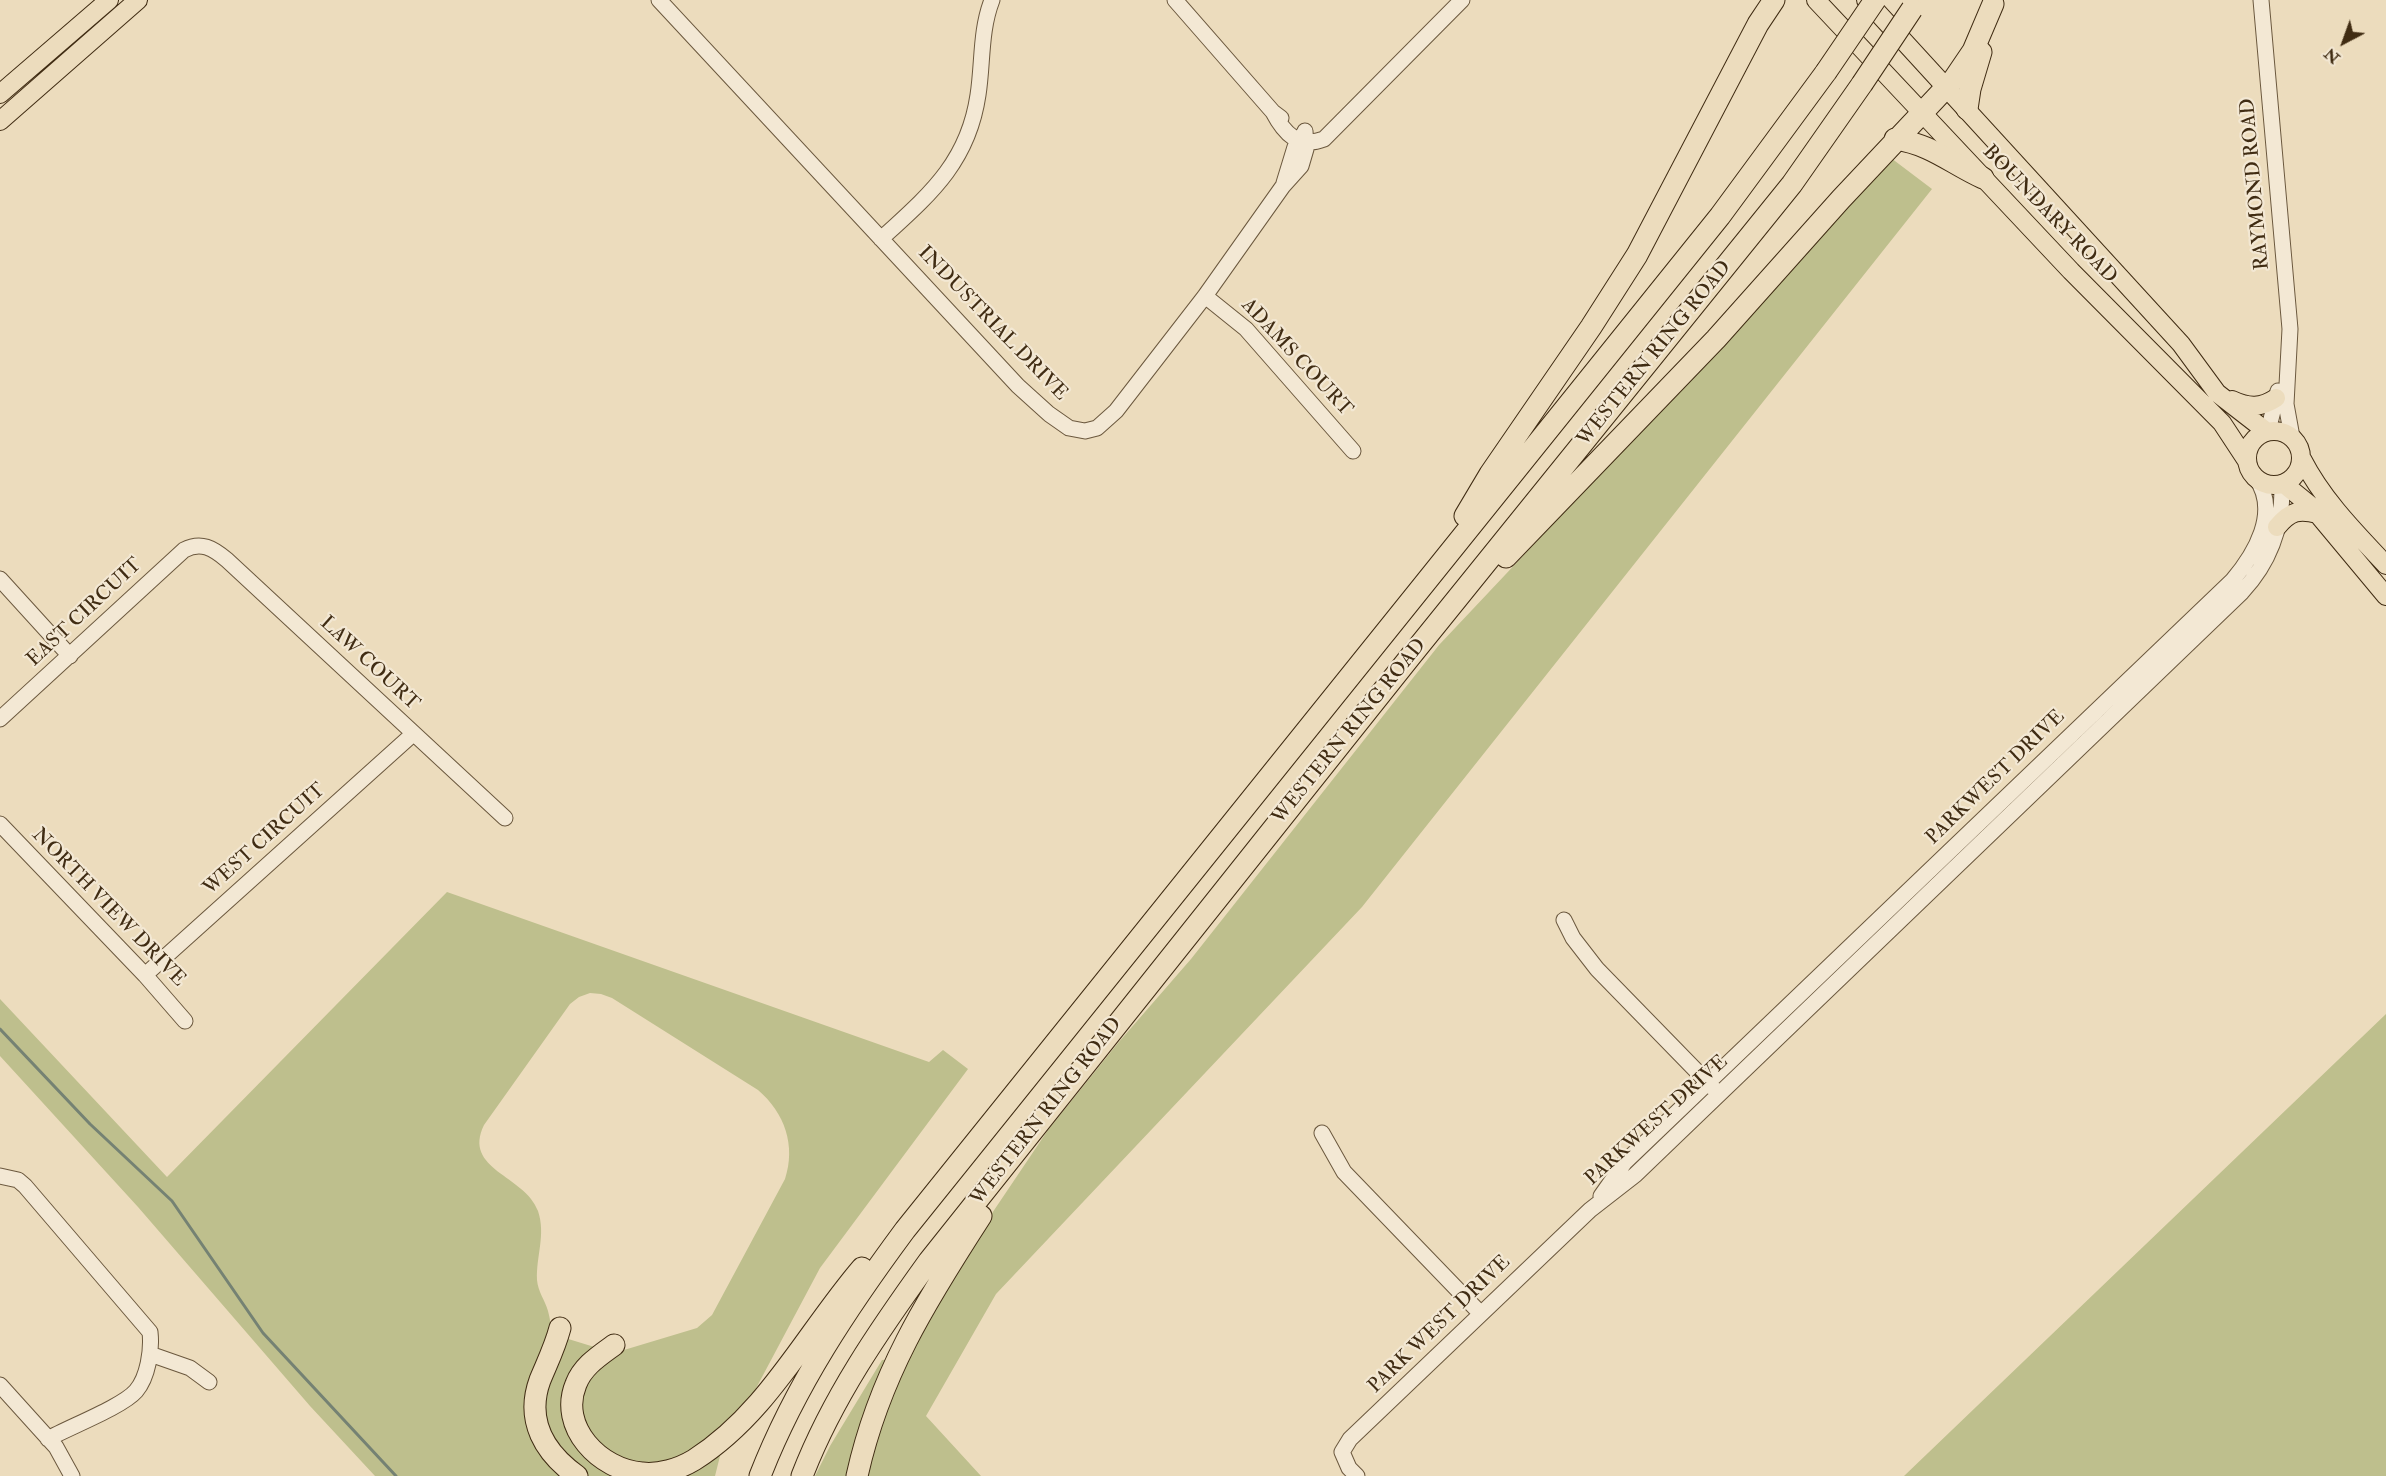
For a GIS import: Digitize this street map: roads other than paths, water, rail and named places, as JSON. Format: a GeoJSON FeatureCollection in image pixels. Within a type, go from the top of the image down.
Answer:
{"type":"FeatureCollection","features":[{"type":"Feature","properties":{"kind":"highway"},"geometry":{"type":"LineString","coordinates":[[1699,136],[1757,0]]}},
{"type":"Feature","properties":{"kind":"highway"},"geometry":{"type":"LineString","coordinates":[[1424,583],[1490,474],[1618,286],[1646,238],[1758,24],[1774,0]]}},
{"type":"Feature","properties":{"kind":"highway","name":"WESTERN RING ROAD"},"geometry":{"type":"LineString","coordinates":[[760,1476],[796,1398],[843,1317],[905,1230],[1720,216],[1826,72],[1875,0]]}},
{"type":"Feature","properties":{"kind":"highway"},"geometry":{"type":"LineString","coordinates":[[1410,657],[1716,339],[1895,139],[1946,87],[1968,60],[1994,2]]}},
{"type":"Feature","properties":{"kind":"highway"},"geometry":{"type":"LineString","coordinates":[[1967,109],[1970,89],[1994,2]]}},
{"type":"Feature","properties":{"kind":"highway","name":"WESTERN RING ROAD"},"geometry":{"type":"LineString","coordinates":[[801,1476],[812,1449],[844,1391],[898,1304],[1410,657],[1792,184],[1915,4]]}},
{"type":"Feature","properties":{"kind":"highway"},"geometry":{"type":"LineString","coordinates":[[1895,139],[1929,147],[1961,168],[1983,178]]}},
{"type":"Feature","properties":{"kind":"highway"},"geometry":{"type":"LineString","coordinates":[[614,1345],[596,1358],[575,1384],[572,1402],[573,1419],[579,1435],[590,1449],[604,1459],[620,1468],[640,1473],[676,1469],[694,1460],[725,1436],[762,1401],[841,1292],[1046,1053]]}},
{"type":"Feature","properties":{"kind":"highway"},"geometry":{"type":"LineString","coordinates":[[857,1476],[877,1404],[909,1333],[942,1276],[1044,1117]]}},
{"type":"Feature","properties":{"kind":"highway"},"geometry":{"type":"LineString","coordinates":[[560,1328],[552,1354],[539,1382],[535,1412],[537,1429],[544,1444],[554,1458],[577,1476]]}},
{"type":"Feature","properties":{"kind":"main road"},"geometry":{"type":"LineString","coordinates":[[0,94],[109,0]]}},
{"type":"Feature","properties":{"kind":"main road"},"geometry":{"type":"LineString","coordinates":[[0,120],[138,0]]}},
{"type":"Feature","properties":{"kind":"main road","name":"BOUNDARY ROAD"},"geometry":{"type":"LineString","coordinates":[[1816,0],[2100,302],[2222,423],[2247,461]]}},
{"type":"Feature","properties":{"kind":"main road","name":"BOUNDARY ROAD"},"geometry":{"type":"LineString","coordinates":[[1866,0],[2181,344],[2217,393],[2267,431]]}},
{"type":"Feature","properties":{"kind":"main road"},"geometry":{"type":"LineString","coordinates":[[2217,393],[2254,407],[2267,404],[2276,398]]}},
{"type":"Feature","properties":{"kind":"main road"},"geometry":{"type":"LineString","coordinates":[[2301,459],[2298,472],[2283,484],[2266,484],[2256,478],[2250,471],[2247,461],[2248,450],[2253,440],[2267,431],[2280,431],[2292,437],[2299,447],[2301,459],[2330,504],[2386,565]]}},
{"type":"Feature","properties":{"kind":"main road"},"geometry":{"type":"LineString","coordinates":[[2283,484],[2318,514],[2386,596]]}},
{"type":"Feature","properties":{"kind":"main road"},"geometry":{"type":"LineString","coordinates":[[2277,527],[2287,516],[2296,511],[2302,510],[2318,514]]}},
{"type":"Feature","properties":{"kind":"street","name":"INDUSTRIAL DRIVE"},"geometry":{"type":"LineString","coordinates":[[659,0],[1018,386],[1049,414],[1069,428],[1085,431],[1097,428],[1116,411],[1205,296],[1283,186],[1301,166],[1305,157],[1303,138]]}},
{"type":"Feature","properties":{"kind":"street"},"geometry":{"type":"LineString","coordinates":[[881,239],[940,183],[967,136],[978,94],[983,31],[992,0]]}},
{"type":"Feature","properties":{"kind":"street"},"geometry":{"type":"LineString","coordinates":[[1175,0],[1273,112],[1303,138],[1334,128],[1462,0]]}},
{"type":"Feature","properties":{"kind":"street","name":"RAYMOND ROAD"},"geometry":{"type":"LineString","coordinates":[[2261,0],[2290,329],[2286,404],[2292,437]]}},
{"type":"Feature","properties":{"kind":"street","name":"ADAMS COURT"},"geometry":{"type":"LineString","coordinates":[[1205,296],[1246,329],[1353,451]]}},
{"type":"Feature","properties":{"kind":"street","name":"RAYMOND ROAD"},"geometry":{"type":"LineString","coordinates":[[2267,431],[2288,364]]}},
{"type":"Feature","properties":{"kind":"street","name":"PARKWEST DRIVE"},"geometry":{"type":"LineString","coordinates":[[1590,1210],[1635,1175],[1719,1095],[2131,688],[2232,581],[2250,558],[2261,534],[2267,503],[2262,487],[2256,478]]}},
{"type":"Feature","properties":{"kind":"street","name":"PARKWEST DRIVE"},"geometry":{"type":"LineString","coordinates":[[1590,1210],[1625,1162],[1708,1083],[2131,688],[2256,577],[2271,550],[2283,484]]}},
{"type":"Feature","properties":{"kind":"street","name":"EAST CIRCUIT"},"geometry":{"type":"LineString","coordinates":[[0,719],[184,550],[202,545]]}},
{"type":"Feature","properties":{"kind":"street","name":"LAW COURT"},"geometry":{"type":"LineString","coordinates":[[202,545],[212,548],[227,560],[505,818]]}},
{"type":"Feature","properties":{"kind":"street"},"geometry":{"type":"LineString","coordinates":[[0,579],[70,656]]}},
{"type":"Feature","properties":{"kind":"street","name":"WEST CIRCUIT"},"geometry":{"type":"LineString","coordinates":[[145,975],[412,734]]}},
{"type":"Feature","properties":{"kind":"street","name":"NORTH VIEW DRIVE"},"geometry":{"type":"LineString","coordinates":[[0,825],[145,975],[185,1021]]}},
{"type":"Feature","properties":{"kind":"street"},"geometry":{"type":"LineString","coordinates":[[1564,920],[1573,938],[1597,969],[1719,1095]]}},
{"type":"Feature","properties":{"kind":"street"},"geometry":{"type":"LineString","coordinates":[[1322,1133],[1344,1172],[1481,1314]]}},
{"type":"Feature","properties":{"kind":"street"},"geometry":{"type":"LineString","coordinates":[[0,1176],[18,1180],[25,1186],[150,1332],[150,1354],[136,1391],[114,1405],[48,1438]]}},
{"type":"Feature","properties":{"kind":"street","name":"PARK WEST DRIVE"},"geometry":{"type":"LineString","coordinates":[[1357,1476],[1344,1460],[1342,1452],[1344,1446],[1590,1210]]}},
{"type":"Feature","properties":{"kind":"street"},"geometry":{"type":"LineString","coordinates":[[150,1354],[190,1368],[209,1382]]}},
{"type":"Feature","properties":{"kind":"street"},"geometry":{"type":"LineString","coordinates":[[0,1385],[48,1438],[72,1476]]}},
{"type":"Feature","properties":{"kind":"waterway"},"geometry":{"type":"LineString","coordinates":[[0,1029],[90,1124],[172,1201],[263,1333],[396,1476]]}}]}
